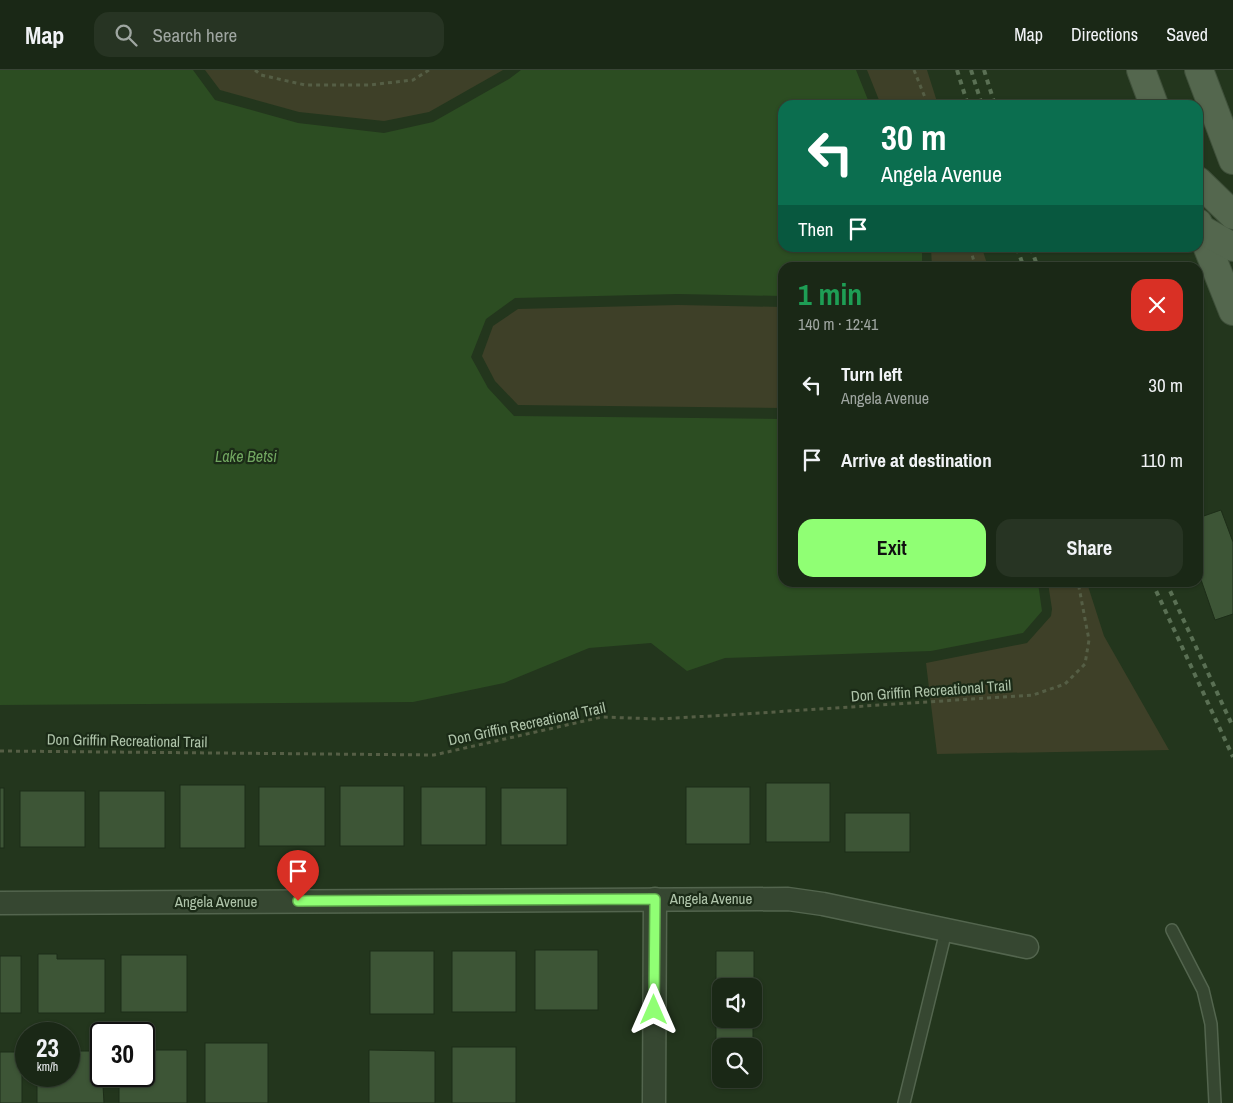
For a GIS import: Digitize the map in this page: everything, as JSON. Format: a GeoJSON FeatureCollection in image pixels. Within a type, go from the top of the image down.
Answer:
{"type":"FeatureCollection","features":[{"type":"Feature","properties":{"kind":"main road"},"geometry":{"type":"LineString","coordinates":[[1141,70],[1152,100]]}},
{"type":"Feature","properties":{"kind":"main road"},"geometry":{"type":"LineString","coordinates":[[1199,70],[1233,160]]}},
{"type":"Feature","properties":{"kind":"main road"},"geometry":{"type":"LineString","coordinates":[[1203,186],[1233,215]]}},
{"type":"Feature","properties":{"kind":"main road"},"geometry":{"type":"LineString","coordinates":[[1203,228],[1233,248]]}},
{"type":"Feature","properties":{"kind":"main road"},"geometry":{"type":"LineString","coordinates":[[1203,237],[1233,311]]}},
{"type":"Feature","properties":{"kind":"street"},"geometry":{"type":"LineString","coordinates":[[654,1103],[655,899]]}},
{"type":"Feature","properties":{"kind":"street","name":"Angela Avenue"},"geometry":{"type":"LineString","coordinates":[[0,904],[788,899],[823,904],[1028,947]]}},
{"type":"Feature","properties":{"kind":"lane"},"geometry":{"type":"LineString","coordinates":[[1172,930],[1203,990],[1211,1024],[1215,1103]]}},
{"type":"Feature","properties":{"kind":"lane"},"geometry":{"type":"LineString","coordinates":[[904,1103],[946,931]]}},
{"type":"Feature","properties":{"kind":"path"},"geometry":{"type":"LineString","coordinates":[[255,70],[261,75],[304,85],[369,85],[413,80],[429,70]]}},
{"type":"Feature","properties":{"kind":"path"},"geometry":{"type":"LineString","coordinates":[[914,70],[926,100]]}},
{"type":"Feature","properties":{"kind":"path","name":"Don Griffin Recreational Trail"},"geometry":{"type":"LineString","coordinates":[[0,751],[434,755],[602,717],[657,719],[1033,695],[1064,684],[1085,664],[1089,640],[1079,587]]}},
{"type":"Feature","properties":{"kind":"shaded area"},"geometry":{"type":"Polygon","coordinates":[[[205,70],[503,70],[429,112],[384,121],[299,112],[220,90],[205,70]]]}},
{"type":"Feature","properties":{"kind":"shaded area"},"geometry":{"type":"Polygon","coordinates":[[[867,70],[927,70],[936,100],[879,100],[867,70]]]}},
{"type":"Feature","properties":{"kind":"shaded area"},"geometry":{"type":"Polygon","coordinates":[[[931,252],[983,252],[986,262],[932,262],[931,252]]]}},
{"type":"Feature","properties":{"kind":"shaded area"},"geometry":{"type":"Polygon","coordinates":[[[678,305],[778,307],[778,408],[518,405],[495,381],[482,356],[493,326],[518,309],[678,305]]]}},
{"type":"Feature","properties":{"kind":"shaded area"},"geometry":{"type":"Polygon","coordinates":[[[1049,587],[1088,587],[1104,636],[1169,750],[937,754],[926,663],[1027,643],[1051,616],[1052,609],[1049,587]]]}},
{"type":"Feature","properties":{"kind":"water","name":"Lake Betsi"},"geometry":{"type":"Polygon","coordinates":[[[0,70],[193,70],[215,100],[298,123],[384,133],[433,122],[509,79],[521,70],[856,70],[868,100],[778,100],[778,252],[922,252],[922,262],[778,262],[778,296],[678,294],[515,298],[486,319],[471,357],[488,388],[514,416],[778,419],[778,587],[1039,587],[1042,611],[1023,633],[931,651],[725,658],[687,671],[651,643],[589,648],[504,683],[413,702],[0,705],[0,70]]]}},
{"type":"Feature","properties":{"kind":"building"},"geometry":{"type":"Polygon","coordinates":[[[1221,510],[1233,542],[1233,614],[1215,620],[1203,585],[1203,516],[1221,510]]]}},
{"type":"Feature","properties":{"kind":"building"},"geometry":{"type":"Polygon","coordinates":[[[766,783],[830,783],[830,842],[766,842],[766,783]]]}},
{"type":"Feature","properties":{"kind":"building"},"geometry":{"type":"Polygon","coordinates":[[[180,785],[245,785],[245,848],[180,848],[180,785]]]}},
{"type":"Feature","properties":{"kind":"building"},"geometry":{"type":"Polygon","coordinates":[[[340,786],[404,786],[404,846],[340,846],[340,786]]]}},
{"type":"Feature","properties":{"kind":"building"},"geometry":{"type":"Polygon","coordinates":[[[259,787],[325,787],[325,846],[259,846],[259,787]]]}},
{"type":"Feature","properties":{"kind":"building"},"geometry":{"type":"Polygon","coordinates":[[[421,787],[486,787],[486,845],[421,845],[421,787]]]}},
{"type":"Feature","properties":{"kind":"building"},"geometry":{"type":"Polygon","coordinates":[[[686,787],[750,787],[750,844],[686,844],[686,787]]]}},
{"type":"Feature","properties":{"kind":"building"},"geometry":{"type":"Polygon","coordinates":[[[0,788],[4,788],[4,848],[0,848],[0,788]]]}},
{"type":"Feature","properties":{"kind":"building"},"geometry":{"type":"Polygon","coordinates":[[[501,788],[567,788],[567,845],[501,845],[501,788]]]}},
{"type":"Feature","properties":{"kind":"building"},"geometry":{"type":"Polygon","coordinates":[[[20,791],[85,791],[85,847],[20,847],[20,791]]]}},
{"type":"Feature","properties":{"kind":"building"},"geometry":{"type":"Polygon","coordinates":[[[99,791],[165,791],[165,848],[99,848],[99,791]]]}},
{"type":"Feature","properties":{"kind":"building"},"geometry":{"type":"Polygon","coordinates":[[[845,813],[910,813],[910,852],[845,852],[845,813]]]}},
{"type":"Feature","properties":{"kind":"building"},"geometry":{"type":"Polygon","coordinates":[[[535,950],[598,950],[598,1010],[535,1010],[535,950]]]}},
{"type":"Feature","properties":{"kind":"building"},"geometry":{"type":"Polygon","coordinates":[[[370,951],[434,951],[434,1014],[370,1014],[370,951]]]}},
{"type":"Feature","properties":{"kind":"building"},"geometry":{"type":"Polygon","coordinates":[[[452,951],[516,951],[516,1012],[452,1012],[452,951]]]}},
{"type":"Feature","properties":{"kind":"building"},"geometry":{"type":"Polygon","coordinates":[[[716,951],[754,951],[754,978],[716,978],[716,951]]]}},
{"type":"Feature","properties":{"kind":"building"},"geometry":{"type":"Polygon","coordinates":[[[38,954],[57,954],[57,959],[105,959],[105,1013],[38,1013],[38,954]]]}},
{"type":"Feature","properties":{"kind":"building"},"geometry":{"type":"Polygon","coordinates":[[[121,955],[187,955],[187,1012],[121,1012],[121,955]]]}},
{"type":"Feature","properties":{"kind":"building"},"geometry":{"type":"Polygon","coordinates":[[[0,956],[21,956],[21,1013],[0,1013],[0,956]]]}},
{"type":"Feature","properties":{"kind":"building"},"geometry":{"type":"Polygon","coordinates":[[[716,1028],[753,1028],[753,1038],[716,1038],[716,1028]]]}},
{"type":"Feature","properties":{"kind":"building"},"geometry":{"type":"Polygon","coordinates":[[[205,1043],[268,1043],[268,1103],[205,1103],[205,1043]]]}},
{"type":"Feature","properties":{"kind":"building"},"geometry":{"type":"Polygon","coordinates":[[[452,1047],[516,1047],[516,1103],[452,1103],[452,1047]]]}},
{"type":"Feature","properties":{"kind":"building"},"geometry":{"type":"Polygon","coordinates":[[[155,1050],[187,1050],[187,1103],[119,1103],[119,1087],[155,1087],[155,1050]]]}},
{"type":"Feature","properties":{"kind":"building"},"geometry":{"type":"Polygon","coordinates":[[[369,1050],[435,1051],[435,1103],[369,1103],[369,1050]]]}},
{"type":"Feature","properties":{"kind":"building"},"geometry":{"type":"Polygon","coordinates":[[[80,1051],[90,1051],[90,1087],[103,1087],[104,1103],[37,1103],[37,1087],[80,1087],[80,1051]]]}},
{"type":"Feature","properties":{"kind":"building"},"geometry":{"type":"Polygon","coordinates":[[[0,1052],[15,1052],[15,1087],[22,1087],[22,1103],[0,1103],[0,1052]]]}},
{"type":"Feature","properties":{"kind":"railway"},"geometry":{"type":"LineString","coordinates":[[957,70],[966,100]]}},
{"type":"Feature","properties":{"kind":"railway"},"geometry":{"type":"LineString","coordinates":[[971,70],[980,100]]}},
{"type":"Feature","properties":{"kind":"railway"},"geometry":{"type":"LineString","coordinates":[[984,70],[993,100]]}},
{"type":"Feature","properties":{"kind":"railway"},"geometry":{"type":"LineString","coordinates":[[1018,252],[1022,262]]}},
{"type":"Feature","properties":{"kind":"railway"},"geometry":{"type":"LineString","coordinates":[[1032,252],[1036,262]]}},
{"type":"Feature","properties":{"kind":"railway"},"geometry":{"type":"LineString","coordinates":[[1154,587],[1233,757]]}},
{"type":"Feature","properties":{"kind":"railway"},"geometry":{"type":"LineString","coordinates":[[1168,587],[1233,727]]}},
{"type":"Feature","properties":{"kind":"route"},"geometry":{"type":"LineString","coordinates":[[298,901],[655,899],[654,1010]]}}]}
